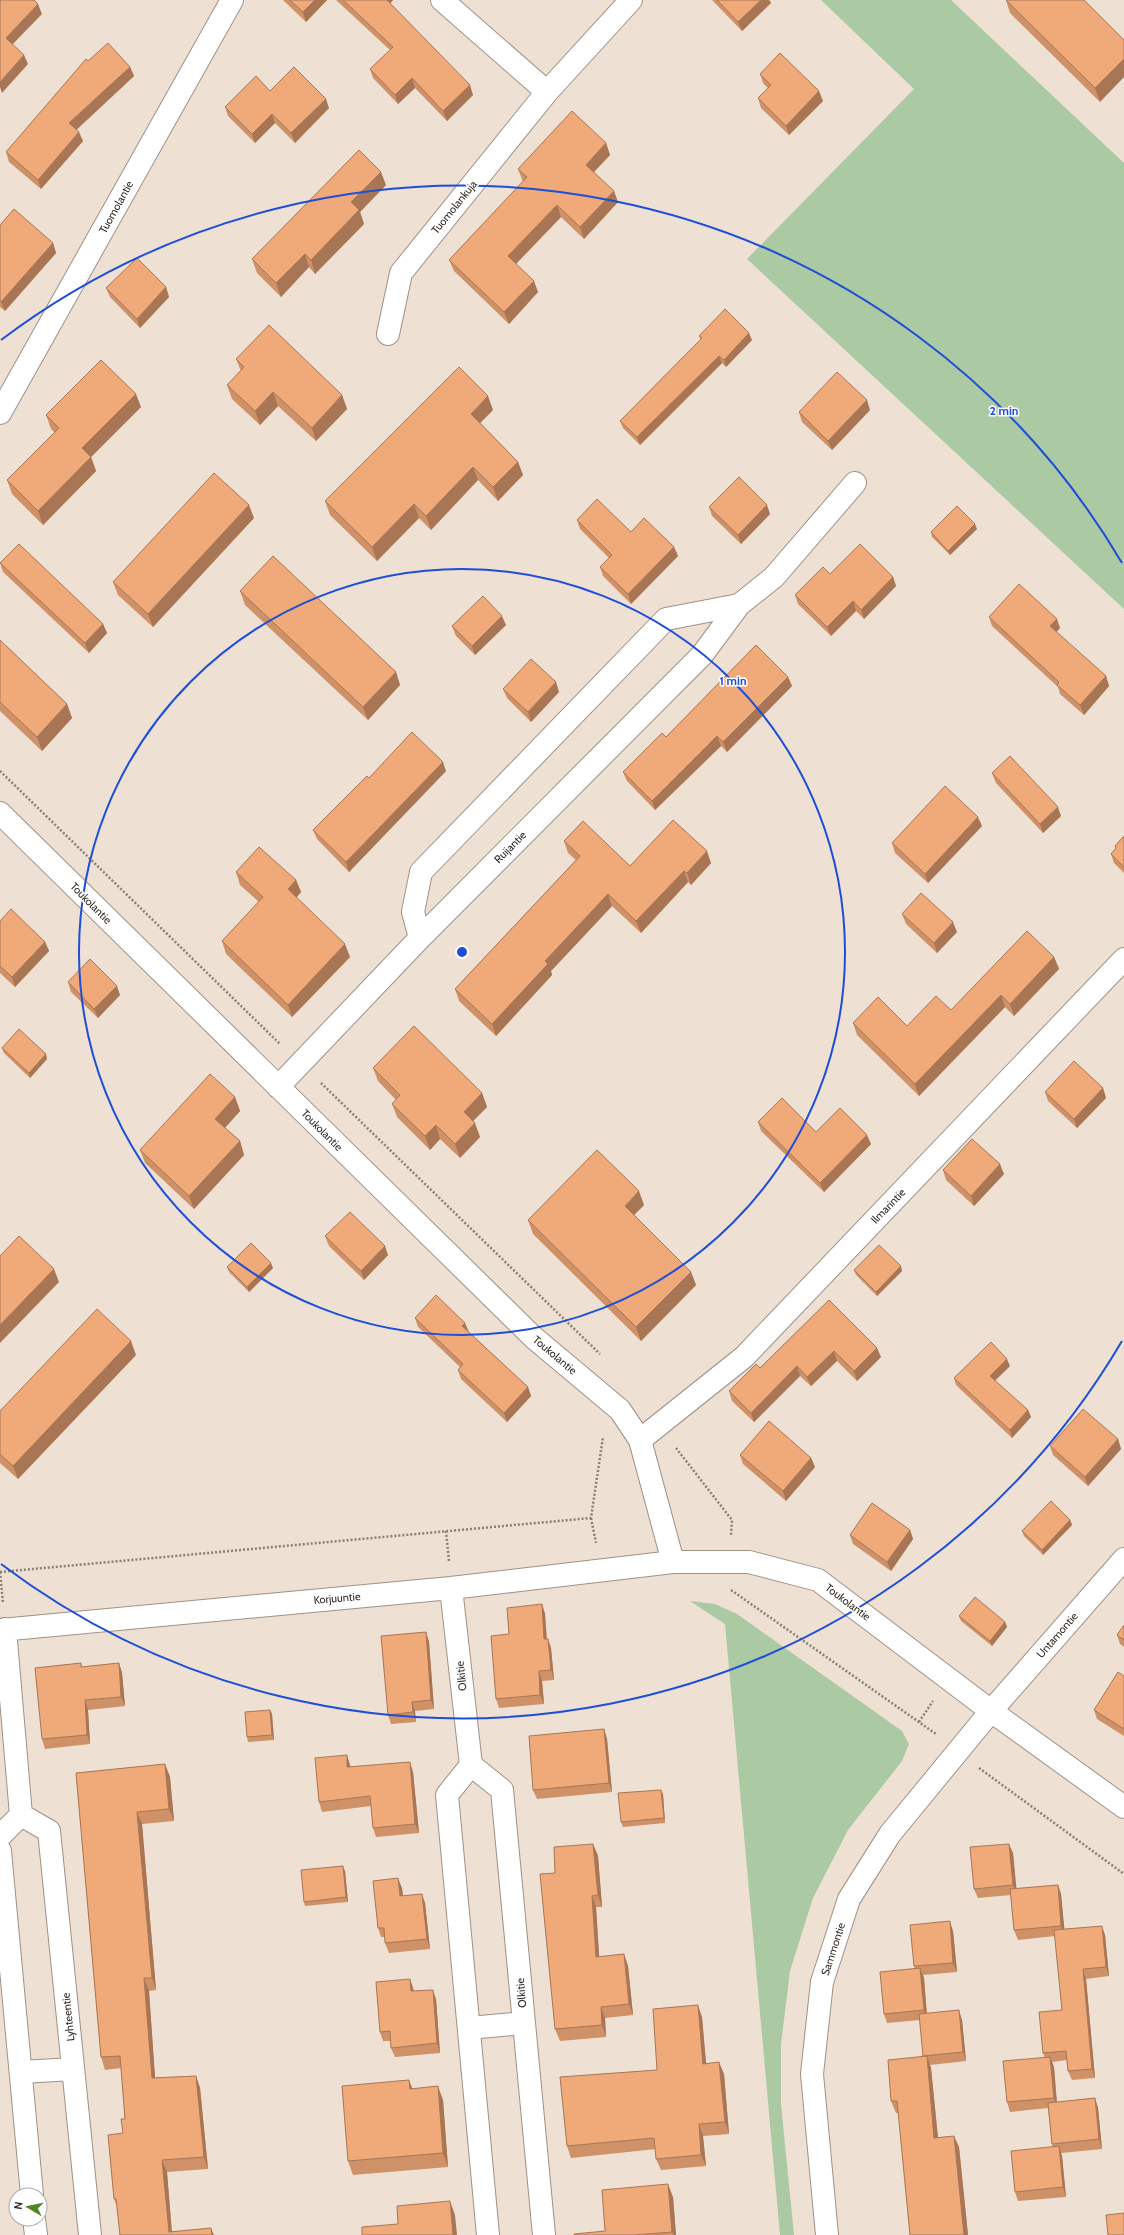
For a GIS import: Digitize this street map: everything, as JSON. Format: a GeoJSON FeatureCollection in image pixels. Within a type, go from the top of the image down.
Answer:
{"type":"FeatureCollection","features":[{"type":"Feature","properties":{"kind":"street","name":"Tuomolantie"},"geometry":{"type":"LineString","coordinates":[[0,414],[232,0]]}},
{"type":"Feature","properties":{"kind":"street"},"geometry":{"type":"LineString","coordinates":[[442,0],[547,92]]}},
{"type":"Feature","properties":{"kind":"street","name":"Tuomolankuja"},"geometry":{"type":"LineString","coordinates":[[388,334],[401,273],[547,92],[631,0]]}},
{"type":"Feature","properties":{"kind":"street"},"geometry":{"type":"LineString","coordinates":[[420,938],[413,912],[420,872],[666,619],[739,605],[774,577],[856,483]]}},
{"type":"Feature","properties":{"kind":"street","name":"Ruijantie"},"geometry":{"type":"LineString","coordinates":[[278,1086],[420,938],[702,655],[739,605]]}},
{"type":"Feature","properties":{"kind":"street","name":"Toukolantie"},"geometry":{"type":"LineString","coordinates":[[0,813],[533,1337],[620,1410],[640,1440],[673,1562],[749,1562],[818,1580],[991,1711],[1124,1807]]}},
{"type":"Feature","properties":{"kind":"street","name":"Ilmarintie"},"geometry":{"type":"LineString","coordinates":[[640,1440],[744,1357],[1124,959]]}},
{"type":"Feature","properties":{"kind":"street","name":"Untamontie"},"geometry":{"type":"LineString","coordinates":[[991,1711],[1124,1559]]}},
{"type":"Feature","properties":{"kind":"street","name":"Korjuuntie"},"geometry":{"type":"LineString","coordinates":[[2,1629],[451,1588],[673,1562]]}},
{"type":"Feature","properties":{"kind":"street","name":"Olkitie"},"geometry":{"type":"LineString","coordinates":[[451,1588],[471,1765],[502,1790],[544,2235]]}},
{"type":"Feature","properties":{"kind":"street"},"geometry":{"type":"LineString","coordinates":[[0,1836],[20,1815],[2,1629]]}},
{"type":"Feature","properties":{"kind":"street","name":"Sammontie"},"geometry":{"type":"LineString","coordinates":[[827,2235],[812,2074],[822,1982],[850,1899],[886,1840],[991,1711]]}},
{"type":"Feature","properties":{"kind":"street"},"geometry":{"type":"LineString","coordinates":[[471,1765],[447,1795],[488,2235]]}},
{"type":"Feature","properties":{"kind":"street","name":"Lyhteentie"},"geometry":{"type":"LineString","coordinates":[[20,1815],[49,1831],[90,2235]]}},
{"type":"Feature","properties":{"kind":"street"},"geometry":{"type":"LineString","coordinates":[[0,1851],[31,2187]]}},
{"type":"Feature","properties":{"kind":"street"},"geometry":{"type":"LineString","coordinates":[[469,2028],[524,2023]]}},
{"type":"Feature","properties":{"kind":"street"},"geometry":{"type":"LineString","coordinates":[[21,2072],[73,2069]]}},
{"type":"Feature","properties":{"kind":"path"},"geometry":{"type":"LineString","coordinates":[[0,1572],[591,1518],[605,1427],[620,1410]]}},
{"type":"Feature","properties":{"kind":"green space"},"geometry":{"type":"Polygon","coordinates":[[[821,0],[951,0],[1124,163],[1124,609],[747,259],[914,89],[821,0]]]}},
{"type":"Feature","properties":{"kind":"green space"},"geometry":{"type":"Polygon","coordinates":[[[690,1601],[715,1604],[737,1614],[902,1731],[909,1744],[902,1761],[848,1830],[813,1898],[790,1971],[781,2044],[781,2104],[794,2235],[780,2235],[725,1624],[690,1601]]]}},
{"type":"Feature","properties":{"kind":"building"},"geometry":{"type":"Polygon","coordinates":[[[0,0],[34,0],[38,4],[6,38],[24,55],[0,82],[0,0]]]}},
{"type":"Feature","properties":{"kind":"building"},"geometry":{"type":"Polygon","coordinates":[[[290,0],[315,0],[303,12],[290,0]]]}},
{"type":"Feature","properties":{"kind":"building"},"geometry":{"type":"Polygon","coordinates":[[[343,0],[387,0],[470,85],[443,111],[412,78],[395,95],[370,69],[393,47],[343,0]]]}},
{"type":"Feature","properties":{"kind":"building"},"geometry":{"type":"Polygon","coordinates":[[[717,0],[761,0],[738,22],[717,0]]]}},
{"type":"Feature","properties":{"kind":"building"},"geometry":{"type":"Polygon","coordinates":[[[1006,0],[1084,0],[1124,40],[1124,59],[1095,88],[1006,0]]]}},
{"type":"Feature","properties":{"kind":"building"},"geometry":{"type":"Polygon","coordinates":[[[108,43],[130,67],[69,123],[79,132],[38,180],[6,152],[86,59],[88,61],[108,43]]]}},
{"type":"Feature","properties":{"kind":"building"},"geometry":{"type":"Polygon","coordinates":[[[780,53],[819,91],[786,126],[758,98],[771,85],[760,74],[780,53]]]}},
{"type":"Feature","properties":{"kind":"building"},"geometry":{"type":"Polygon","coordinates":[[[294,67],[326,99],[291,133],[272,114],[252,134],[225,107],[256,76],[270,91],[294,67]]]}},
{"type":"Feature","properties":{"kind":"building"},"geometry":{"type":"Polygon","coordinates":[[[572,111],[606,143],[586,165],[614,191],[580,227],[557,205],[508,256],[534,281],[504,312],[449,260],[527,177],[518,169],[572,111]]]}},
{"type":"Feature","properties":{"kind":"building"},"geometry":{"type":"Polygon","coordinates":[[[359,150],[381,172],[351,202],[359,210],[311,260],[305,254],[276,283],[252,259],[359,150]]]}},
{"type":"Feature","properties":{"kind":"building"},"geometry":{"type":"Polygon","coordinates":[[[14,209],[53,243],[1,302],[0,225],[14,209]]]}},
{"type":"Feature","properties":{"kind":"building"},"geometry":{"type":"Polygon","coordinates":[[[137,258],[166,287],[137,319],[106,288],[137,258]]]}},
{"type":"Feature","properties":{"kind":"building"},"geometry":{"type":"Polygon","coordinates":[[[725,309],[749,333],[724,360],[719,356],[637,437],[620,421],[702,338],[699,336],[725,309]]]}},
{"type":"Feature","properties":{"kind":"building"},"geometry":{"type":"Polygon","coordinates":[[[269,325],[342,395],[312,428],[273,392],[255,411],[227,385],[244,367],[236,359],[269,325]]]}},
{"type":"Feature","properties":{"kind":"building"},"geometry":{"type":"Polygon","coordinates":[[[101,360],[136,394],[82,448],[91,457],[38,511],[7,480],[59,428],[46,415],[101,360]]]}},
{"type":"Feature","properties":{"kind":"building"},"geometry":{"type":"Polygon","coordinates":[[[459,367],[488,396],[471,414],[518,462],[493,487],[473,467],[426,516],[414,504],[372,547],[325,501],[459,367]]]}},
{"type":"Feature","properties":{"kind":"building"},"geometry":{"type":"Polygon","coordinates":[[[837,372],[867,400],[828,441],[799,412],[837,372]]]}},
{"type":"Feature","properties":{"kind":"building"},"geometry":{"type":"Polygon","coordinates":[[[214,473],[249,505],[148,614],[113,582],[214,473]]]}},
{"type":"Feature","properties":{"kind":"building"},"geometry":{"type":"Polygon","coordinates":[[[739,477],[767,505],[738,535],[709,507],[739,477]]]}},
{"type":"Feature","properties":{"kind":"building"},"geometry":{"type":"Polygon","coordinates":[[[597,499],[631,532],[644,518],[674,547],[628,594],[600,567],[612,555],[577,520],[597,499]]]}},
{"type":"Feature","properties":{"kind":"building"},"geometry":{"type":"Polygon","coordinates":[[[957,506],[975,524],[948,551],[931,532],[957,506]]]}},
{"type":"Feature","properties":{"kind":"building"},"geometry":{"type":"Polygon","coordinates":[[[19,544],[103,624],[85,643],[0,563],[19,544]]]}},
{"type":"Feature","properties":{"kind":"building"},"geometry":{"type":"Polygon","coordinates":[[[860,544],[893,577],[861,610],[853,601],[827,627],[795,595],[823,567],[830,574],[860,544]]]}},
{"type":"Feature","properties":{"kind":"building"},"geometry":{"type":"Polygon","coordinates":[[[273,556],[396,672],[363,707],[240,591],[273,556]]]}},
{"type":"Feature","properties":{"kind":"building"},"geometry":{"type":"Polygon","coordinates":[[[1019,584],[1057,619],[1050,626],[1106,676],[1080,705],[1057,685],[1059,682],[989,617],[1019,584]]]}},
{"type":"Feature","properties":{"kind":"building"},"geometry":{"type":"Polygon","coordinates":[[[483,596],[502,616],[472,646],[452,626],[483,596]]]}},
{"type":"Feature","properties":{"kind":"building"},"geometry":{"type":"Polygon","coordinates":[[[0,640],[67,704],[37,737],[0,702],[0,640]]]}},
{"type":"Feature","properties":{"kind":"building"},"geometry":{"type":"Polygon","coordinates":[[[756,645],[788,677],[723,742],[717,736],[652,801],[623,772],[662,733],[666,737],[756,645]]]}},
{"type":"Feature","properties":{"kind":"building"},"geometry":{"type":"Polygon","coordinates":[[[531,659],[556,682],[528,712],[503,689],[531,659]]]}},
{"type":"Feature","properties":{"kind":"building"},"geometry":{"type":"Polygon","coordinates":[[[412,732],[443,762],[346,862],[313,830],[367,776],[369,778],[412,732]]]}},
{"type":"Feature","properties":{"kind":"building"},"geometry":{"type":"Polygon","coordinates":[[[1010,756],[1058,807],[1040,824],[992,773],[1010,756]]]}},
{"type":"Feature","properties":{"kind":"building"},"geometry":{"type":"Polygon","coordinates":[[[945,786],[978,817],[925,874],[892,843],[945,786]]]}},
{"type":"Feature","properties":{"kind":"building"},"geometry":{"type":"Polygon","coordinates":[[[673,820],[707,851],[687,873],[684,871],[636,921],[608,894],[545,961],[548,964],[492,1024],[455,989],[580,856],[564,841],[583,821],[630,866],[673,820]]]}},
{"type":"Feature","properties":{"kind":"building"},"geometry":{"type":"Polygon","coordinates":[[[1124,836],[1124,867],[1111,854],[1116,848],[1115,846],[1124,836]]]}},
{"type":"Feature","properties":{"kind":"building"},"geometry":{"type":"Polygon","coordinates":[[[259,847],[296,880],[288,889],[345,944],[288,1005],[222,941],[263,897],[236,872],[259,847]]]}},
{"type":"Feature","properties":{"kind":"building"},"geometry":{"type":"Polygon","coordinates":[[[921,893],[953,922],[934,943],[902,914],[921,893]]]}},
{"type":"Feature","properties":{"kind":"building"},"geometry":{"type":"Polygon","coordinates":[[[11,909],[45,942],[12,977],[0,966],[0,921],[11,909]]]}},
{"type":"Feature","properties":{"kind":"building"},"geometry":{"type":"Polygon","coordinates":[[[1027,931],[1054,957],[1010,1004],[1001,995],[915,1084],[853,1023],[878,997],[907,1026],[936,996],[951,1010],[1027,931]]]}},
{"type":"Feature","properties":{"kind":"building"},"geometry":{"type":"Polygon","coordinates":[[[90,959],[117,986],[94,1009],[68,982],[90,959]]]}},
{"type":"Feature","properties":{"kind":"building"},"geometry":{"type":"Polygon","coordinates":[[[414,1026],[482,1093],[464,1112],[475,1123],[455,1144],[436,1125],[425,1136],[392,1104],[400,1095],[373,1068],[414,1026]]]}},
{"type":"Feature","properties":{"kind":"building"},"geometry":{"type":"Polygon","coordinates":[[[19,1029],[46,1054],[29,1073],[2,1048],[19,1029]]]}},
{"type":"Feature","properties":{"kind":"building"},"geometry":{"type":"Polygon","coordinates":[[[1074,1061],[1103,1088],[1074,1119],[1045,1092],[1074,1061]]]}},
{"type":"Feature","properties":{"kind":"building"},"geometry":{"type":"Polygon","coordinates":[[[210,1074],[235,1097],[215,1119],[240,1141],[189,1196],[140,1150],[210,1074]]]}},
{"type":"Feature","properties":{"kind":"building"},"geometry":{"type":"Polygon","coordinates":[[[782,1098],[816,1132],[840,1108],[867,1135],[820,1183],[758,1122],[782,1098]]]}},
{"type":"Feature","properties":{"kind":"building"},"geometry":{"type":"Polygon","coordinates":[[[972,1139],[1000,1164],[971,1196],[943,1170],[972,1139]]]}},
{"type":"Feature","properties":{"kind":"building"},"geometry":{"type":"Polygon","coordinates":[[[597,1150],[639,1191],[625,1206],[691,1272],[636,1327],[528,1220],[597,1150]]]}},
{"type":"Feature","properties":{"kind":"building"},"geometry":{"type":"Polygon","coordinates":[[[350,1212],[385,1246],[361,1271],[325,1236],[350,1212]]]}},
{"type":"Feature","properties":{"kind":"building"},"geometry":{"type":"Polygon","coordinates":[[[19,1236],[54,1269],[0,1325],[0,1256],[19,1236]]]}},
{"type":"Feature","properties":{"kind":"building"},"geometry":{"type":"Polygon","coordinates":[[[251,1243],[271,1263],[247,1287],[227,1267],[251,1243]]]}},
{"type":"Feature","properties":{"kind":"building"},"geometry":{"type":"Polygon","coordinates":[[[879,1245],[901,1266],[876,1292],[854,1270],[879,1245]]]}},
{"type":"Feature","properties":{"kind":"building"},"geometry":{"type":"Polygon","coordinates":[[[436,1295],[465,1323],[462,1326],[528,1387],[504,1413],[458,1370],[463,1364],[415,1318],[436,1295]]]}},
{"type":"Feature","properties":{"kind":"building"},"geometry":{"type":"Polygon","coordinates":[[[829,1300],[877,1348],[854,1371],[834,1351],[807,1377],[797,1366],[751,1413],[729,1391],[756,1364],[760,1368],[829,1300]]]}},
{"type":"Feature","properties":{"kind":"building"},"geometry":{"type":"Polygon","coordinates":[[[97,1309],[131,1341],[13,1466],[0,1454],[0,1411],[97,1309]]]}},
{"type":"Feature","properties":{"kind":"building"},"geometry":{"type":"Polygon","coordinates":[[[991,1342],[1007,1359],[990,1376],[1028,1410],[1010,1430],[954,1378],[991,1342]]]}},
{"type":"Feature","properties":{"kind":"building"},"geometry":{"type":"Polygon","coordinates":[[[1083,1409],[1118,1439],[1085,1477],[1050,1446],[1083,1409]]]}},
{"type":"Feature","properties":{"kind":"building"},"geometry":{"type":"Polygon","coordinates":[[[769,1421],[811,1458],[783,1491],[740,1455],[769,1421]]]}},
{"type":"Feature","properties":{"kind":"building"},"geometry":{"type":"Polygon","coordinates":[[[1051,1501],[1070,1520],[1042,1550],[1022,1531],[1051,1501]]]}},
{"type":"Feature","properties":{"kind":"building"},"geometry":{"type":"Polygon","coordinates":[[[872,1503],[910,1530],[887,1562],[850,1535],[872,1503]]]}},
{"type":"Feature","properties":{"kind":"building"},"geometry":{"type":"Polygon","coordinates":[[[975,1597],[1005,1622],[990,1641],[959,1616],[975,1597]]]}},
{"type":"Feature","properties":{"kind":"building"},"geometry":{"type":"Polygon","coordinates":[[[542,1604],[544,1639],[548,1639],[551,1670],[539,1671],[540,1695],[496,1699],[491,1636],[509,1634],[507,1608],[542,1604]]]}},
{"type":"Feature","properties":{"kind":"building"},"geometry":{"type":"Polygon","coordinates":[[[1124,1625],[1124,1640],[1117,1635],[1124,1625]]]}},
{"type":"Feature","properties":{"kind":"building"},"geometry":{"type":"Polygon","coordinates":[[[426,1632],[431,1700],[412,1702],[413,1712],[388,1715],[381,1636],[426,1632]]]}},
{"type":"Feature","properties":{"kind":"building"},"geometry":{"type":"Polygon","coordinates":[[[81,1663],[81,1667],[119,1663],[121,1697],[85,1700],[87,1735],[42,1739],[35,1668],[81,1663]]]}},
{"type":"Feature","properties":{"kind":"building"},"geometry":{"type":"Polygon","coordinates":[[[1118,1672],[1124,1676],[1124,1729],[1094,1710],[1118,1672]]]}},
{"type":"Feature","properties":{"kind":"building"},"geometry":{"type":"Polygon","coordinates":[[[270,1710],[272,1735],[247,1737],[245,1712],[270,1710]]]}},
{"type":"Feature","properties":{"kind":"building"},"geometry":{"type":"Polygon","coordinates":[[[604,1729],[609,1783],[533,1790],[529,1736],[604,1729]]]}},
{"type":"Feature","properties":{"kind":"building"},"geometry":{"type":"Polygon","coordinates":[[[347,1755],[347,1767],[410,1762],[415,1824],[373,1828],[370,1796],[319,1802],[315,1758],[347,1755]]]}},
{"type":"Feature","properties":{"kind":"building"},"geometry":{"type":"Polygon","coordinates":[[[165,1764],[169,1809],[137,1812],[152,1978],[144,1978],[152,2078],[196,2076],[204,2157],[162,2160],[169,2232],[211,2228],[212,2235],[120,2235],[116,2199],[114,2199],[108,2135],[123,2133],[121,2119],[125,2119],[120,2056],[101,2057],[76,1773],[165,1764]]]}},
{"type":"Feature","properties":{"kind":"building"},"geometry":{"type":"Polygon","coordinates":[[[661,1790],[664,1818],[621,1822],[618,1793],[661,1790]]]}},
{"type":"Feature","properties":{"kind":"building"},"geometry":{"type":"Polygon","coordinates":[[[593,1844],[598,1895],[592,1896],[596,1957],[624,1954],[629,2004],[601,2007],[602,2025],[555,2029],[540,1874],[555,1873],[554,1847],[593,1844]]]}},
{"type":"Feature","properties":{"kind":"building"},"geometry":{"type":"Polygon","coordinates":[[[1009,1844],[1013,1885],[974,1889],[970,1847],[1009,1844]]]}},
{"type":"Feature","properties":{"kind":"building"},"geometry":{"type":"Polygon","coordinates":[[[343,1866],[346,1897],[304,1902],[301,1870],[343,1866]]]}},
{"type":"Feature","properties":{"kind":"building"},"geometry":{"type":"Polygon","coordinates":[[[398,1878],[400,1896],[422,1894],[427,1939],[385,1943],[384,1928],[378,1928],[373,1881],[398,1878]]]}},
{"type":"Feature","properties":{"kind":"building"},"geometry":{"type":"Polygon","coordinates":[[[1058,1885],[1061,1926],[1014,1930],[1010,1889],[1058,1885]]]}},
{"type":"Feature","properties":{"kind":"building"},"geometry":{"type":"Polygon","coordinates":[[[950,1921],[953,1963],[914,1966],[910,1925],[950,1921]]]}},
{"type":"Feature","properties":{"kind":"building"},"geometry":{"type":"Polygon","coordinates":[[[1102,1926],[1106,1967],[1083,1969],[1092,2069],[1068,2071],[1066,2051],[1043,2053],[1039,2012],[1062,2010],[1054,1930],[1102,1926]]]}},
{"type":"Feature","properties":{"kind":"building"},"geometry":{"type":"Polygon","coordinates":[[[920,1968],[924,2010],[884,2014],[880,1972],[920,1968]]]}},
{"type":"Feature","properties":{"kind":"building"},"geometry":{"type":"Polygon","coordinates":[[[410,1979],[411,1991],[433,1990],[437,2043],[391,2048],[390,2031],[380,2032],[376,1982],[410,1979]]]}},
{"type":"Feature","properties":{"kind":"building"},"geometry":{"type":"Polygon","coordinates":[[[698,2005],[703,2064],[719,2062],[725,2122],[699,2124],[701,2155],[656,2159],[654,2138],[567,2146],[560,2077],[657,2070],[653,2009],[698,2005]]]}},
{"type":"Feature","properties":{"kind":"building"},"geometry":{"type":"Polygon","coordinates":[[[959,2010],[963,2052],[923,2056],[919,2014],[959,2010]]]}},
{"type":"Feature","properties":{"kind":"building"},"geometry":{"type":"Polygon","coordinates":[[[927,2056],[934,2138],[954,2136],[964,2235],[910,2235],[897,2101],[891,2101],[888,2060],[927,2056]]]}},
{"type":"Feature","properties":{"kind":"building"},"geometry":{"type":"Polygon","coordinates":[[[1050,2057],[1054,2098],[1007,2102],[1003,2061],[1050,2057]]]}},
{"type":"Feature","properties":{"kind":"building"},"geometry":{"type":"Polygon","coordinates":[[[409,2080],[410,2089],[438,2086],[443,2153],[348,2161],[342,2086],[409,2080]]]}},
{"type":"Feature","properties":{"kind":"building"},"geometry":{"type":"Polygon","coordinates":[[[1095,2098],[1099,2139],[1052,2144],[1048,2103],[1095,2098]]]}},
{"type":"Feature","properties":{"kind":"building"},"geometry":{"type":"Polygon","coordinates":[[[1059,2146],[1063,2187],[1015,2192],[1011,2151],[1059,2146]]]}},
{"type":"Feature","properties":{"kind":"building"},"geometry":{"type":"Polygon","coordinates":[[[668,2184],[672,2232],[634,2235],[574,2235],[605,2231],[602,2190],[668,2184]]]}},
{"type":"Feature","properties":{"kind":"building"},"geometry":{"type":"Polygon","coordinates":[[[450,2201],[453,2235],[362,2235],[362,2227],[398,2224],[397,2206],[450,2201]]]}},
{"type":"Feature","properties":{"kind":"building"},"geometry":{"type":"Polygon","coordinates":[[[1124,2213],[1124,2235],[1108,2235],[1106,2215],[1124,2213]]]}}]}
